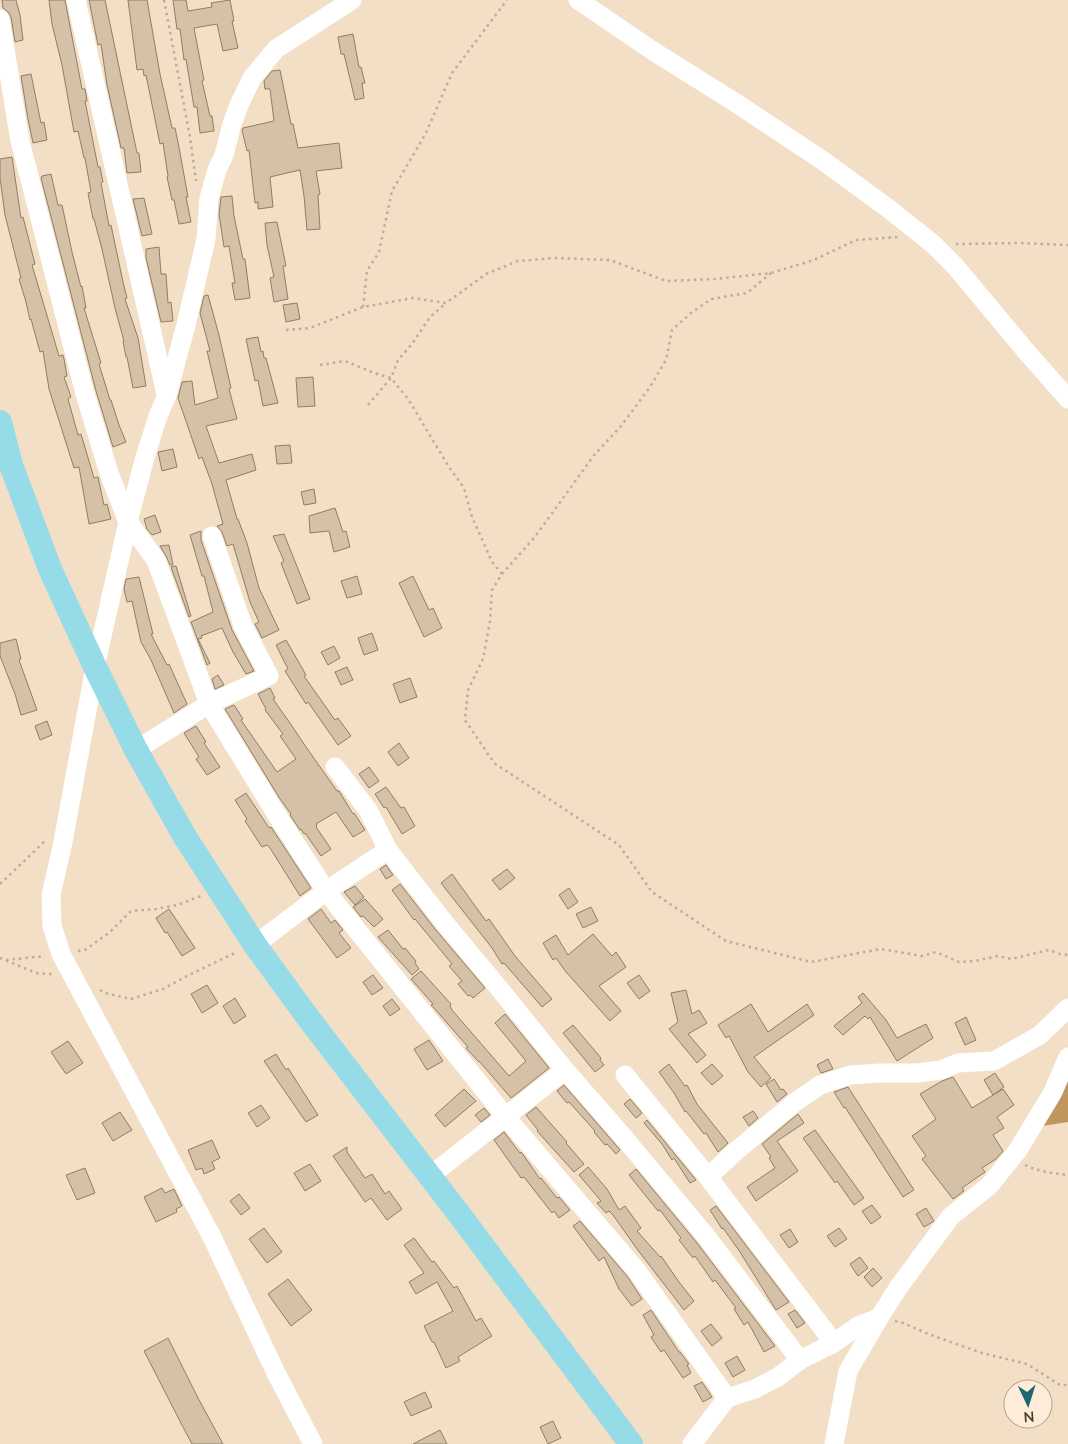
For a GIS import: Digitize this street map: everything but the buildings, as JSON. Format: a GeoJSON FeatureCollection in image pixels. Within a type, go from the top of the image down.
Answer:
{"type":"FeatureCollection","features":[{"type":"Feature","properties":{"kind":"main road"},"geometry":{"type":"LineString","coordinates":[[0,422],[11,464],[50,569],[95,668],[136,750],[185,838],[255,945],[309,1019],[430,1176],[631,1444]]}},
{"type":"Feature","properties":{"kind":"street"},"geometry":{"type":"LineString","coordinates":[[76,0],[167,395]]}},
{"type":"Feature","properties":{"kind":"street"},"geometry":{"type":"LineString","coordinates":[[313,1444],[276,1373],[212,1237],[61,954],[52,926],[51,895],[67,821],[95,668],[128,522],[145,457],[167,395],[186,326],[206,239],[209,198],[217,170],[224,155],[232,124],[252,78],[276,49],[352,0]]}},
{"type":"Feature","properties":{"kind":"street"},"geometry":{"type":"LineString","coordinates":[[578,0],[653,51],[822,160],[933,244],[955,266],[1068,399]]}},
{"type":"Feature","properties":{"kind":"street"},"geometry":{"type":"LineString","coordinates":[[0,19],[22,151],[85,394],[109,473],[128,522],[156,560],[209,704],[326,892],[505,1116],[637,1271],[727,1398]]}},
{"type":"Feature","properties":{"kind":"street"},"geometry":{"type":"LineString","coordinates":[[136,750],[209,704],[269,676],[243,626],[212,536]]}},
{"type":"Feature","properties":{"kind":"street"},"geometry":{"type":"LineString","coordinates":[[335,768],[368,810],[388,850],[444,922],[565,1070],[706,1236],[800,1360]]}},
{"type":"Feature","properties":{"kind":"street"},"geometry":{"type":"LineString","coordinates":[[255,945],[326,892],[388,850]]}},
{"type":"Feature","properties":{"kind":"street"},"geometry":{"type":"LineString","coordinates":[[708,1176],[787,1109],[820,1085],[850,1076],[941,1070],[958,1063],[994,1061],[1040,1035],[1068,1008]]}},
{"type":"Feature","properties":{"kind":"street"},"geometry":{"type":"LineString","coordinates":[[834,1444],[848,1371],[879,1318],[898,1288],[951,1216],[989,1186],[1018,1150],[1054,1092],[1068,1057]]}},
{"type":"Feature","properties":{"kind":"street"},"geometry":{"type":"LineString","coordinates":[[430,1176],[565,1070]]}},
{"type":"Feature","properties":{"kind":"street"},"geometry":{"type":"LineString","coordinates":[[624,1075],[708,1176],[834,1343]]}},
{"type":"Feature","properties":{"kind":"street"},"geometry":{"type":"LineString","coordinates":[[692,1444],[727,1398],[755,1390],[778,1377],[800,1360],[834,1343],[858,1326],[879,1318]]}},
{"type":"Feature","properties":{"kind":"path"},"geometry":{"type":"LineString","coordinates":[[164,0],[197,184]]}},
{"type":"Feature","properties":{"kind":"path"},"geometry":{"type":"LineString","coordinates":[[363,307],[367,271],[379,252],[392,191],[426,134],[452,73],[508,0]]}},
{"type":"Feature","properties":{"kind":"path"},"geometry":{"type":"LineString","coordinates":[[368,405],[391,378],[398,360],[430,318],[446,302],[486,274],[518,260],[556,258],[610,260],[666,281],[715,279],[771,273],[814,260],[856,240],[898,237],[933,244],[1019,243],[1068,245]]}},
{"type":"Feature","properties":{"kind":"path"},"geometry":{"type":"LineString","coordinates":[[771,273],[747,293],[711,299],[672,330],[666,360],[650,387],[620,426],[595,454],[534,538],[502,574],[492,590],[490,621],[483,659],[468,690],[465,720],[494,763],[619,845],[652,892],[726,941],[811,962],[880,949],[922,956],[936,952],[959,962],[998,956],[1012,959],[1049,950],[1068,955]]}},
{"type":"Feature","properties":{"kind":"path"},"geometry":{"type":"LineString","coordinates":[[286,330],[310,328],[363,307],[413,298],[446,302]]}},
{"type":"Feature","properties":{"kind":"path"},"geometry":{"type":"LineString","coordinates":[[320,365],[345,360],[374,373],[391,378],[408,399],[449,468],[464,488],[480,537],[492,562],[502,574]]}},
{"type":"Feature","properties":{"kind":"path"},"geometry":{"type":"LineString","coordinates":[[0,884],[67,821]]}},
{"type":"Feature","properties":{"kind":"path"},"geometry":{"type":"LineString","coordinates":[[5,960],[85,950],[110,932],[132,911],[177,905],[218,889]]}},
{"type":"Feature","properties":{"kind":"path"},"geometry":{"type":"LineString","coordinates":[[96,989],[131,999],[163,989],[220,959],[255,945]]}},
{"type":"Feature","properties":{"kind":"path"},"geometry":{"type":"LineString","coordinates":[[0,958],[36,974],[72,975]]}},
{"type":"Feature","properties":{"kind":"path"},"geometry":{"type":"LineString","coordinates":[[1004,1168],[1018,1162],[1048,1173],[1068,1175]]}},
{"type":"Feature","properties":{"kind":"path"},"geometry":{"type":"LineString","coordinates":[[879,1318],[903,1323],[982,1353],[1027,1364],[1060,1385],[1068,1385]]}},
{"type":"Feature","properties":{"kind":"shaded area"},"geometry":{"type":"Polygon","coordinates":[[[1068,1059],[1068,1122],[1036,1127],[1068,1059]]]}}]}
